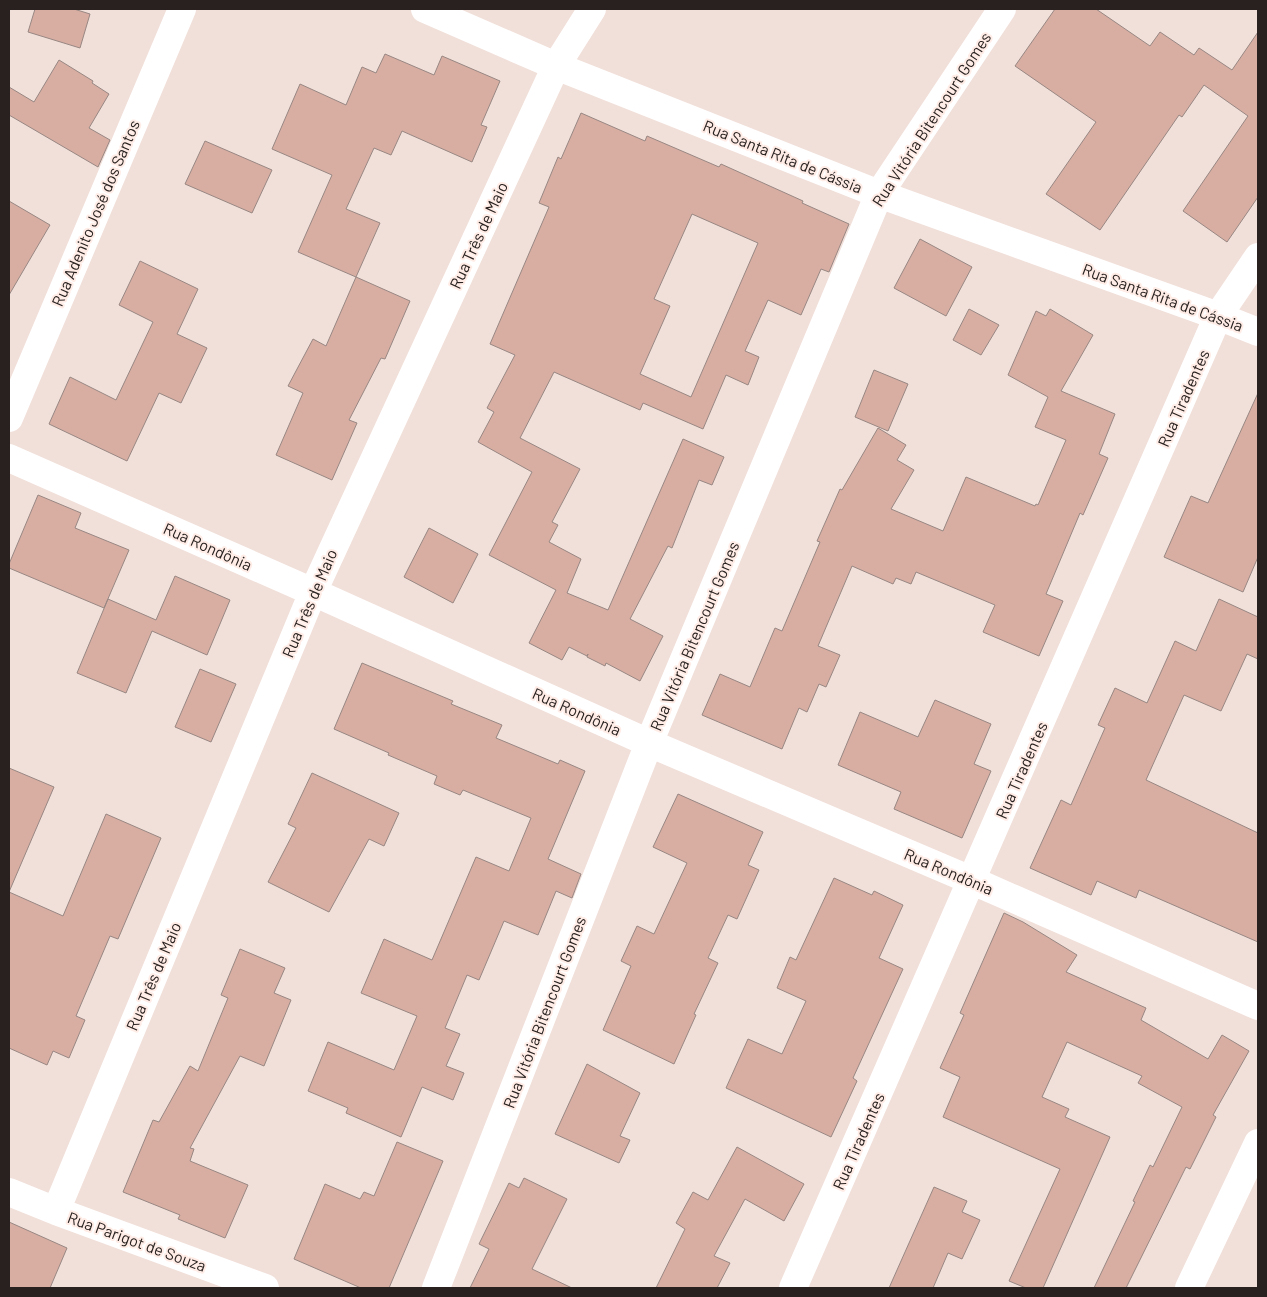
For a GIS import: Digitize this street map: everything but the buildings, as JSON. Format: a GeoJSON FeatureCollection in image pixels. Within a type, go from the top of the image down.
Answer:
{"type":"FeatureCollection","features":[{"type":"Feature","properties":{"kind":"street","name":"Rua Adenito José dos Santos"},"geometry":{"type":"LineString","coordinates":[[9,418],[182,9]]}},
{"type":"Feature","properties":{"kind":"street","name":"Rua Santa Rita de Cássia"},"geometry":{"type":"LineString","coordinates":[[425,9],[556,66],[879,194],[1258,332]]}},
{"type":"Feature","properties":{"kind":"street","name":"Rua Três de Maio"},"geometry":{"type":"LineString","coordinates":[[56,1211],[313,592],[556,66],[592,9]]}},
{"type":"Feature","properties":{"kind":"street","name":"Rua Vitória Bitencourt Gomes"},"geometry":{"type":"LineString","coordinates":[[436,1288],[649,743],[879,194],[1002,9]]}},
{"type":"Feature","properties":{"kind":"street","name":"Rua Tiradentes"},"geometry":{"type":"LineString","coordinates":[[794,1288],[1218,316],[1258,257]]}},
{"type":"Feature","properties":{"kind":"street","name":"Rua Rondônia"},"geometry":{"type":"LineString","coordinates":[[9,458],[649,743],[973,880],[1258,1006]]}},
{"type":"Feature","properties":{"kind":"street"},"geometry":{"type":"LineString","coordinates":[[1189,1288],[1258,1143]]}},
{"type":"Feature","properties":{"kind":"street","name":"Rua Parigot de Souza"},"geometry":{"type":"LineString","coordinates":[[9,1192],[266,1288]]}}]}
